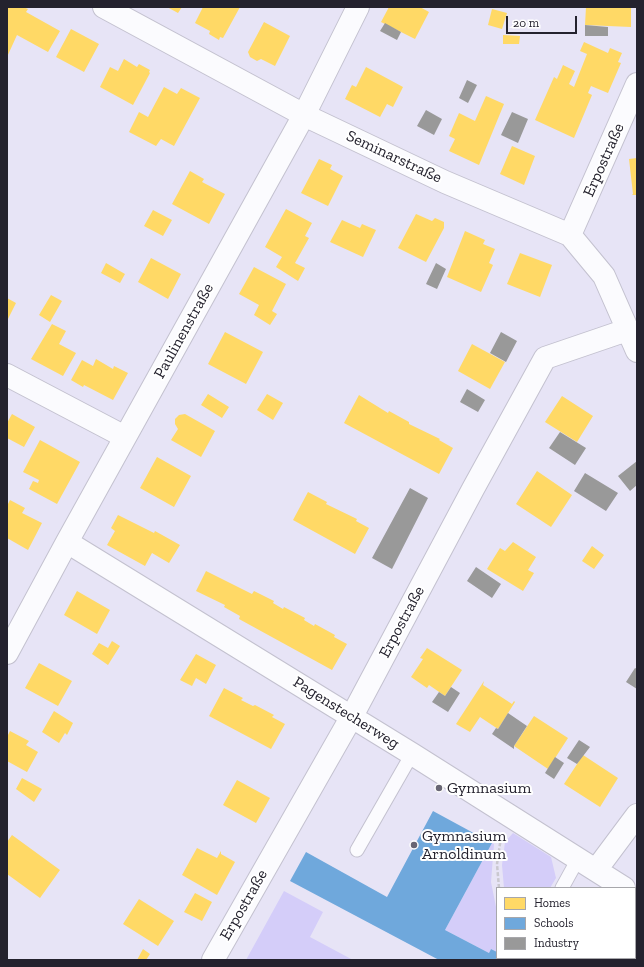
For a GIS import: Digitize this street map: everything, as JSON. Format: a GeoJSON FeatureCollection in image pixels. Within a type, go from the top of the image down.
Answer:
{"type":"FeatureCollection","features":[{"type":"Feature","properties":{"kind":"street","name":"Seminarstraße"},"geometry":{"type":"LineString","coordinates":[[104,7],[304,115],[445,182],[570,235],[604,276],[637,351]]}},
{"type":"Feature","properties":{"kind":"street","name":"Paulinenstraße"},"geometry":{"type":"LineString","coordinates":[[7,653],[304,115],[358,7]]}},
{"type":"Feature","properties":{"kind":"street","name":"Erpostraße"},"geometry":{"type":"LineString","coordinates":[[570,235],[637,84]]}},
{"type":"Feature","properties":{"kind":"street","name":"Erpostraße"},"geometry":{"type":"LineString","coordinates":[[213,960],[352,716],[545,358],[627,330]]}},
{"type":"Feature","properties":{"kind":"street"},"geometry":{"type":"LineString","coordinates":[[7,375],[125,437]]}},
{"type":"Feature","properties":{"kind":"street","name":"Pagenstecherweg"},"geometry":{"type":"LineString","coordinates":[[67,542],[352,716],[622,887]]}},
{"type":"Feature","properties":{"kind":"street"},"geometry":{"type":"LineString","coordinates":[[587,864],[637,814]]}},
{"type":"Feature","properties":{"kind":"lane"},"geometry":{"type":"LineString","coordinates":[[357,850],[412,754]]}},
{"type":"Feature","properties":{"kind":"lane"},"geometry":{"type":"LineString","coordinates":[[563,887],[587,864]]}},
{"type":"Feature","properties":{"kind":"path"},"geometry":{"type":"LineString","coordinates":[[499,887],[497,864],[500,841],[512,817]]}},
{"type":"Feature","properties":{"kind":"path"},"geometry":{"type":"LineString","coordinates":[[615,960],[629,960]]}},
{"type":"Feature","properties":{"kind":"shaded area"},"geometry":{"type":"Polygon","coordinates":[[[513,833],[551,857],[556,878],[551,887],[504,887],[502,865],[505,842],[513,833]]]}},
{"type":"Feature","properties":{"kind":"shaded area"},"geometry":{"type":"Polygon","coordinates":[[[492,843],[494,844],[491,882],[496,907],[496,952],[491,949],[489,953],[445,930],[492,843]]]}},
{"type":"Feature","properties":{"kind":"shaded area"},"geometry":{"type":"Polygon","coordinates":[[[284,891],[323,912],[310,937],[353,960],[246,960],[284,891]]]}},
{"type":"Feature","properties":{"kind":"building: Homes"},"geometry":{"type":"Polygon","coordinates":[[[7,7],[23,7],[28,9],[26,12],[60,31],[48,52],[17,35],[7,57],[7,7]]]}},
{"type":"Feature","properties":{"kind":"building: Homes"},"geometry":{"type":"Polygon","coordinates":[[[167,7],[182,7],[178,13],[167,7]]]}},
{"type":"Feature","properties":{"kind":"building: Homes"},"geometry":{"type":"Polygon","coordinates":[[[203,7],[240,7],[223,38],[220,37],[219,40],[209,34],[210,31],[195,23],[203,7]]]}},
{"type":"Feature","properties":{"kind":"building: Homes"},"geometry":{"type":"Polygon","coordinates":[[[389,7],[420,7],[429,12],[415,39],[381,22],[389,7]]]}},
{"type":"Feature","properties":{"kind":"building: Homes"},"geometry":{"type":"Polygon","coordinates":[[[586,7],[631,7],[631,27],[585,25],[586,7]]]}},
{"type":"Feature","properties":{"kind":"building: Homes"},"geometry":{"type":"Polygon","coordinates":[[[492,9],[507,13],[502,29],[488,25],[492,9]]]}},
{"type":"Feature","properties":{"kind":"building: Homes"},"geometry":{"type":"Polygon","coordinates":[[[264,22],[290,36],[275,66],[261,59],[257,61],[250,57],[248,52],[264,22]]]}},
{"type":"Feature","properties":{"kind":"building: Homes"},"geometry":{"type":"Polygon","coordinates":[[[71,29],[99,44],[84,72],[56,57],[71,29]]]}},
{"type":"Feature","properties":{"kind":"building: Homes"},"geometry":{"type":"Polygon","coordinates":[[[503,35],[520,36],[519,44],[503,44],[503,35]]]}},
{"type":"Feature","properties":{"kind":"building: Homes"},"geometry":{"type":"Polygon","coordinates":[[[584,42],[608,53],[610,48],[622,53],[618,62],[621,63],[608,93],[591,86],[588,93],[592,95],[574,138],[535,120],[554,77],[557,79],[563,65],[575,71],[569,84],[574,87],[587,54],[580,51],[584,42]]]}},
{"type":"Feature","properties":{"kind":"building: Homes"},"geometry":{"type":"Polygon","coordinates":[[[124,59],[137,67],[139,64],[150,70],[150,73],[133,105],[100,87],[110,67],[118,71],[124,59]]]}},
{"type":"Feature","properties":{"kind":"building: Homes"},"geometry":{"type":"Polygon","coordinates":[[[366,67],[403,87],[393,107],[387,104],[380,117],[345,99],[352,85],[356,87],[366,67]]]}},
{"type":"Feature","properties":{"kind":"building: Homes"},"geometry":{"type":"Polygon","coordinates":[[[164,87],[177,94],[181,88],[200,98],[174,146],[161,139],[156,146],[129,132],[139,112],[148,117],[164,87]]]}},
{"type":"Feature","properties":{"kind":"building: Homes"},"geometry":{"type":"Polygon","coordinates":[[[486,96],[504,104],[479,165],[449,151],[455,139],[449,136],[459,113],[475,121],[486,96]]]}},
{"type":"Feature","properties":{"kind":"building: Homes"},"geometry":{"type":"Polygon","coordinates":[[[512,146],[535,156],[524,185],[500,174],[512,146]]]}},
{"type":"Feature","properties":{"kind":"building: Homes"},"geometry":{"type":"Polygon","coordinates":[[[637,158],[637,195],[632,195],[629,159],[637,158]]]}},
{"type":"Feature","properties":{"kind":"building: Homes"},"geometry":{"type":"Polygon","coordinates":[[[319,159],[332,165],[330,169],[343,176],[328,206],[301,193],[319,159]]]}},
{"type":"Feature","properties":{"kind":"building: Homes"},"geometry":{"type":"Polygon","coordinates":[[[190,171],[204,179],[202,182],[225,194],[209,224],[172,204],[190,171]]]}},
{"type":"Feature","properties":{"kind":"building: Homes"},"geometry":{"type":"Polygon","coordinates":[[[286,209],[312,223],[305,236],[309,238],[295,263],[305,268],[298,281],[276,267],[282,257],[265,247],[286,209]]]}},
{"type":"Feature","properties":{"kind":"building: Homes"},"geometry":{"type":"Polygon","coordinates":[[[153,210],[172,220],[163,236],[144,226],[153,210]]]}},
{"type":"Feature","properties":{"kind":"building: Homes"},"geometry":{"type":"Polygon","coordinates":[[[416,214],[432,221],[435,218],[444,222],[444,228],[426,262],[398,248],[416,214]]]}},
{"type":"Feature","properties":{"kind":"building: Homes"},"geometry":{"type":"Polygon","coordinates":[[[342,220],[360,228],[362,224],[376,230],[363,257],[330,242],[342,220]]]}},
{"type":"Feature","properties":{"kind":"building: Homes"},"geometry":{"type":"Polygon","coordinates":[[[465,231],[485,240],[483,244],[495,249],[489,263],[493,265],[481,292],[447,277],[465,231]]]}},
{"type":"Feature","properties":{"kind":"building: Homes"},"geometry":{"type":"Polygon","coordinates":[[[520,253],[552,265],[540,297],[507,284],[520,253]]]}},
{"type":"Feature","properties":{"kind":"building: Homes"},"geometry":{"type":"Polygon","coordinates":[[[151,258],[181,274],[168,299],[138,282],[151,258]]]}},
{"type":"Feature","properties":{"kind":"building: Homes"},"geometry":{"type":"Polygon","coordinates":[[[106,263],[125,274],[120,283],[101,273],[106,263]]]}},
{"type":"Feature","properties":{"kind":"building: Homes"},"geometry":{"type":"Polygon","coordinates":[[[254,267],[286,284],[272,311],[277,314],[270,325],[254,315],[259,305],[239,294],[254,267]]]}},
{"type":"Feature","properties":{"kind":"building: Homes"},"geometry":{"type":"Polygon","coordinates":[[[51,295],[62,301],[50,322],[39,315],[51,295]]]}},
{"type":"Feature","properties":{"kind":"building: Homes"},"geometry":{"type":"Polygon","coordinates":[[[7,298],[16,303],[7,321],[7,298]]]}},
{"type":"Feature","properties":{"kind":"building: Homes"},"geometry":{"type":"Polygon","coordinates":[[[52,324],[66,331],[59,344],[76,353],[63,376],[31,359],[52,324]]]}},
{"type":"Feature","properties":{"kind":"building: Homes"},"geometry":{"type":"Polygon","coordinates":[[[225,332],[263,352],[246,384],[208,364],[225,332]]]}},
{"type":"Feature","properties":{"kind":"building: Homes"},"geometry":{"type":"Polygon","coordinates":[[[472,344],[505,362],[490,389],[458,371],[472,344]]]}},
{"type":"Feature","properties":{"kind":"building: Homes"},"geometry":{"type":"Polygon","coordinates":[[[96,359],[113,369],[114,366],[128,373],[113,400],[71,380],[82,360],[93,366],[96,359]]]}},
{"type":"Feature","properties":{"kind":"building: Homes"},"geometry":{"type":"Polygon","coordinates":[[[208,394],[229,407],[222,418],[201,405],[208,394]]]}},
{"type":"Feature","properties":{"kind":"building: Homes"},"geometry":{"type":"Polygon","coordinates":[[[267,394],[283,403],[273,420],[257,410],[267,394]]]}},
{"type":"Feature","properties":{"kind":"building: Homes"},"geometry":{"type":"Polygon","coordinates":[[[359,395],[388,413],[389,411],[409,422],[409,424],[440,439],[439,440],[453,448],[439,474],[344,423],[359,395]]]}},
{"type":"Feature","properties":{"kind":"building: Homes"},"geometry":{"type":"Polygon","coordinates":[[[562,396],[593,416],[577,442],[545,422],[562,396]]]}},
{"type":"Feature","properties":{"kind":"building: Homes"},"geometry":{"type":"Polygon","coordinates":[[[12,414],[35,427],[24,447],[7,438],[7,423],[12,414]]]}},
{"type":"Feature","properties":{"kind":"building: Homes"},"geometry":{"type":"Polygon","coordinates":[[[185,414],[215,431],[201,457],[171,440],[178,429],[175,424],[175,419],[179,415],[185,414]]]}},
{"type":"Feature","properties":{"kind":"building: Homes"},"geometry":{"type":"Polygon","coordinates":[[[40,440],[80,462],[57,504],[29,489],[33,481],[38,483],[39,480],[23,472],[40,440]]]}},
{"type":"Feature","properties":{"kind":"building: Homes"},"geometry":{"type":"Polygon","coordinates":[[[157,457],[191,476],[174,507],[140,488],[157,457]]]}},
{"type":"Feature","properties":{"kind":"building: Homes"},"geometry":{"type":"Polygon","coordinates":[[[537,471],[572,495],[551,527],[516,504],[537,471]]]}},
{"type":"Feature","properties":{"kind":"building: Homes"},"geometry":{"type":"Polygon","coordinates":[[[308,492],[327,502],[326,504],[357,519],[356,521],[369,528],[355,554],[293,520],[308,492]]]}},
{"type":"Feature","properties":{"kind":"building: Homes"},"geometry":{"type":"Polygon","coordinates":[[[10,500],[25,508],[22,513],[42,523],[28,550],[7,538],[7,506],[10,500]]]}},
{"type":"Feature","properties":{"kind":"building: Homes"},"geometry":{"type":"Polygon","coordinates":[[[118,515],[154,533],[155,531],[180,545],[169,563],[152,553],[145,566],[107,545],[115,531],[111,528],[118,515]]]}},
{"type":"Feature","properties":{"kind":"building: Homes"},"geometry":{"type":"Polygon","coordinates":[[[513,542],[536,557],[528,570],[534,573],[523,591],[487,569],[500,548],[505,551],[513,542]]]}},
{"type":"Feature","properties":{"kind":"building: Homes"},"geometry":{"type":"Polygon","coordinates":[[[592,546],[604,555],[594,569],[582,561],[592,546]]]}},
{"type":"Feature","properties":{"kind":"building: Homes"},"geometry":{"type":"Polygon","coordinates":[[[206,571],[252,594],[254,591],[274,601],[273,603],[283,609],[284,607],[305,618],[304,620],[335,635],[334,637],[347,644],[332,670],[239,619],[240,616],[224,607],[225,605],[196,591],[206,571]]]}},
{"type":"Feature","properties":{"kind":"building: Homes"},"geometry":{"type":"Polygon","coordinates":[[[77,591],[110,610],[97,634],[64,615],[77,591]]]}},
{"type":"Feature","properties":{"kind":"building: Homes"},"geometry":{"type":"Polygon","coordinates":[[[112,641],[120,646],[108,665],[92,654],[99,643],[108,648],[112,641]]]}},
{"type":"Feature","properties":{"kind":"building: Homes"},"geometry":{"type":"Polygon","coordinates":[[[427,648],[462,670],[445,696],[429,685],[427,688],[411,677],[423,659],[420,658],[427,648]]]}},
{"type":"Feature","properties":{"kind":"building: Homes"},"geometry":{"type":"Polygon","coordinates":[[[196,654],[216,665],[206,684],[196,678],[192,686],[180,680],[196,654]]]}},
{"type":"Feature","properties":{"kind":"building: Homes"},"geometry":{"type":"Polygon","coordinates":[[[39,663],[72,681],[58,706],[25,688],[39,663]]]}},
{"type":"Feature","properties":{"kind":"building: Homes"},"geometry":{"type":"Polygon","coordinates":[[[484,681],[483,685],[512,704],[514,701],[515,702],[498,729],[480,717],[470,732],[456,724],[484,681]]]}},
{"type":"Feature","properties":{"kind":"building: Homes"},"geometry":{"type":"Polygon","coordinates":[[[224,688],[243,698],[241,700],[253,706],[255,705],[274,715],[272,717],[285,724],[271,749],[209,716],[224,688]]]}},
{"type":"Feature","properties":{"kind":"building: Homes"},"geometry":{"type":"Polygon","coordinates":[[[54,711],[73,723],[67,735],[65,733],[59,743],[42,732],[54,711]]]}},
{"type":"Feature","properties":{"kind":"building: Homes"},"geometry":{"type":"Polygon","coordinates":[[[534,716],[568,738],[548,769],[514,746],[534,716]]]}},
{"type":"Feature","properties":{"kind":"building: Homes"},"geometry":{"type":"Polygon","coordinates":[[[10,731],[29,741],[26,745],[38,752],[27,772],[7,761],[7,737],[10,731]]]}},
{"type":"Feature","properties":{"kind":"building: Homes"},"geometry":{"type":"Polygon","coordinates":[[[583,755],[618,778],[600,807],[564,784],[583,755]]]}},
{"type":"Feature","properties":{"kind":"building: Homes"},"geometry":{"type":"Polygon","coordinates":[[[22,778],[42,789],[34,802],[16,789],[22,778]]]}},
{"type":"Feature","properties":{"kind":"building: Homes"},"geometry":{"type":"Polygon","coordinates":[[[237,780],[270,798],[256,823],[223,805],[237,780]]]}},
{"type":"Feature","properties":{"kind":"building: Homes"},"geometry":{"type":"Polygon","coordinates":[[[12,835],[60,870],[40,898],[7,874],[7,842],[12,835]]]}},
{"type":"Feature","properties":{"kind":"building: Homes"},"geometry":{"type":"Polygon","coordinates":[[[197,848],[217,858],[221,851],[221,854],[235,862],[217,895],[182,875],[197,848]]]}},
{"type":"Feature","properties":{"kind":"building: Homes"},"geometry":{"type":"Polygon","coordinates":[[[195,893],[212,902],[202,921],[184,912],[195,893]]]}},
{"type":"Feature","properties":{"kind":"building: Homes"},"geometry":{"type":"Polygon","coordinates":[[[139,899],[174,921],[158,946],[123,924],[139,899]]]}},
{"type":"Feature","properties":{"kind":"building: Homes"},"geometry":{"type":"Polygon","coordinates":[[[143,949],[150,954],[146,960],[137,960],[143,949]]]}},
{"type":"Feature","properties":{"kind":"building: Schools"},"geometry":{"type":"Polygon","coordinates":[[[433,811],[492,843],[445,930],[489,953],[491,949],[496,952],[496,959],[512,960],[439,960],[290,881],[306,852],[387,897],[433,811]]]}},
{"type":"Feature","properties":{"kind":"building: Industry"},"geometry":{"type":"Polygon","coordinates":[[[385,23],[401,32],[397,40],[380,31],[385,23]]]}},
{"type":"Feature","properties":{"kind":"building: Industry"},"geometry":{"type":"Polygon","coordinates":[[[585,25],[608,27],[608,36],[585,36],[585,25]]]}},
{"type":"Feature","properties":{"kind":"building: Industry"},"geometry":{"type":"Polygon","coordinates":[[[467,80],[477,85],[468,103],[459,98],[467,80]]]}},
{"type":"Feature","properties":{"kind":"building: Industry"},"geometry":{"type":"Polygon","coordinates":[[[426,110],[442,119],[434,135],[417,126],[426,110]]]}},
{"type":"Feature","properties":{"kind":"building: Industry"},"geometry":{"type":"Polygon","coordinates":[[[512,112],[528,119],[518,143],[501,135],[512,112]]]}},
{"type":"Feature","properties":{"kind":"building: Industry"},"geometry":{"type":"Polygon","coordinates":[[[436,263],[446,269],[437,289],[426,284],[436,263]]]}},
{"type":"Feature","properties":{"kind":"building: Industry"},"geometry":{"type":"Polygon","coordinates":[[[501,332],[517,341],[506,362],[490,353],[501,332]]]}},
{"type":"Feature","properties":{"kind":"building: Industry"},"geometry":{"type":"Polygon","coordinates":[[[467,389],[485,400],[478,412],[460,402],[467,389]]]}},
{"type":"Feature","properties":{"kind":"building: Industry"},"geometry":{"type":"Polygon","coordinates":[[[560,432],[586,448],[575,465],[549,448],[560,432]]]}},
{"type":"Feature","properties":{"kind":"building: Industry"},"geometry":{"type":"Polygon","coordinates":[[[637,461],[637,485],[630,491],[618,476],[637,461]]]}},
{"type":"Feature","properties":{"kind":"building: Industry"},"geometry":{"type":"Polygon","coordinates":[[[585,473],[618,493],[606,511],[574,491],[585,473]]]}},
{"type":"Feature","properties":{"kind":"building: Industry"},"geometry":{"type":"Polygon","coordinates":[[[410,488],[428,498],[392,569],[372,558],[410,488]]]}},
{"type":"Feature","properties":{"kind":"building: Industry"},"geometry":{"type":"Polygon","coordinates":[[[476,567],[501,584],[492,598],[467,581],[476,567]]]}},
{"type":"Feature","properties":{"kind":"building: Industry"},"geometry":{"type":"Polygon","coordinates":[[[635,668],[637,669],[637,689],[626,682],[635,668]]]}},
{"type":"Feature","properties":{"kind":"building: Industry"},"geometry":{"type":"Polygon","coordinates":[[[451,687],[460,693],[448,712],[432,702],[439,692],[445,696],[451,687]]]}},
{"type":"Feature","properties":{"kind":"building: Industry"},"geometry":{"type":"Polygon","coordinates":[[[508,713],[527,726],[514,746],[514,749],[492,734],[496,728],[498,729],[508,713]]]}},
{"type":"Feature","properties":{"kind":"building: Industry"},"geometry":{"type":"Polygon","coordinates":[[[579,740],[590,747],[577,764],[567,758],[579,740]]]}},
{"type":"Feature","properties":{"kind":"building: Industry"},"geometry":{"type":"Polygon","coordinates":[[[555,757],[564,763],[554,779],[545,773],[555,757]]]}},
{"type":"Feature","properties":{"kind":"place","name":"Gymnasium"},"geometry":{"type":"Point","coordinates":[439,788]}},
{"type":"Feature","properties":{"kind":"place","name":"Gymnasium Arnoldinum"},"geometry":{"type":"Point","coordinates":[414,845]}}]}
